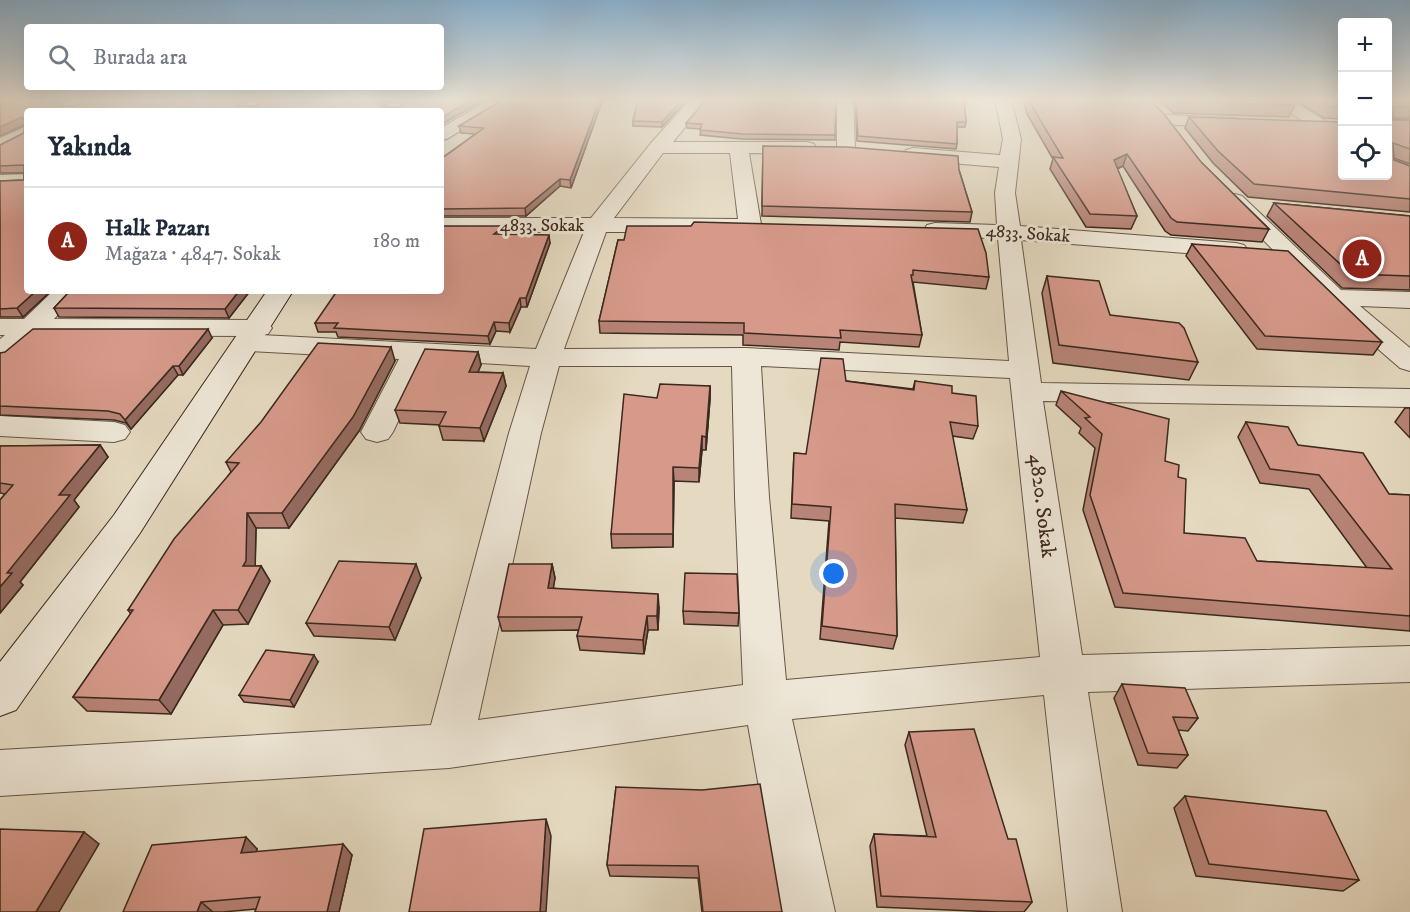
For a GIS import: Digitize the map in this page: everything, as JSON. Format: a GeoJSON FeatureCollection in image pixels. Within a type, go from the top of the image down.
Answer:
{"type":"FeatureCollection","features":[{"type":"Feature","properties":{"kind":"street"},"geometry":{"type":"LineString","coordinates":[[449,746],[525,434],[547,358],[597,226],[663,142]]}},
{"type":"Feature","properties":{"kind":"street"},"geometry":{"type":"LineString","coordinates":[[846,142],[846,148]]}},
{"type":"Feature","properties":{"kind":"street","name":"4820. Sokak"},"geometry":{"type":"LineString","coordinates":[[1012,142],[1005,193],[1026,381],[1095,912]]}},
{"type":"Feature","properties":{"kind":"street"},"geometry":{"type":"LineString","coordinates":[[1183,142],[1186,145]]}},
{"type":"Feature","properties":{"kind":"street"},"geometry":{"type":"LineString","coordinates":[[658,147],[869,150]]}},
{"type":"Feature","properties":{"kind":"street"},"geometry":{"type":"LineString","coordinates":[[739,149],[750,224]]}},
{"type":"Feature","properties":{"kind":"street"},"geometry":{"type":"LineString","coordinates":[[893,152],[1010,162]]}},
{"type":"Feature","properties":{"kind":"street"},"geometry":{"type":"LineString","coordinates":[[0,181],[24,180]]}},
{"type":"Feature","properties":{"kind":"street"},"geometry":{"type":"LineString","coordinates":[[1219,184],[1334,298],[1410,362]]}},
{"type":"Feature","properties":{"kind":"street"},"geometry":{"type":"LineString","coordinates":[[1240,206],[1274,209]]}},
{"type":"Feature","properties":{"kind":"street","name":"4833. Sokak"},"geometry":{"type":"LineString","coordinates":[[444,225],[774,225]]}},
{"type":"Feature","properties":{"kind":"street","name":"4833. Sokak"},"geometry":{"type":"LineString","coordinates":[[916,229],[1011,232],[1290,254]]}},
{"type":"Feature","properties":{"kind":"street"},"geometry":{"type":"LineString","coordinates":[[0,353],[30,328],[64,294]]}},
{"type":"Feature","properties":{"kind":"street"},"geometry":{"type":"LineString","coordinates":[[0,696],[127,524],[278,294]]}},
{"type":"Feature","properties":{"kind":"street"},"geometry":{"type":"LineString","coordinates":[[1334,298],[1410,300]]}},
{"type":"Feature","properties":{"kind":"street"},"geometry":{"type":"LineString","coordinates":[[0,327],[253,335],[417,351],[547,358],[746,357],[1026,381],[1410,398]]}},
{"type":"Feature","properties":{"kind":"street"},"geometry":{"type":"LineString","coordinates":[[377,432],[417,351]]}},
{"type":"Feature","properties":{"kind":"street"},"geometry":{"type":"LineString","coordinates":[[746,357],[752,497],[766,702],[808,912]]}},
{"type":"Feature","properties":{"kind":"street"},"geometry":{"type":"LineString","coordinates":[[0,426],[114,432]]}},
{"type":"Feature","properties":{"kind":"street"},"geometry":{"type":"LineString","coordinates":[[0,773],[449,746],[766,702],[1063,674],[1410,664]]}},
{"type":"Feature","properties":{"kind":"building"},"geometry":{"type":"Polygon","coordinates":[[[7,142],[24,142],[24,165],[0,166],[0,145],[7,142]]]}},
{"type":"Feature","properties":{"kind":"building"},"geometry":{"type":"Polygon","coordinates":[[[465,142],[584,142],[570,180],[560,179],[525,208],[444,209],[444,157],[465,142]]]}},
{"type":"Feature","properties":{"kind":"building"},"geometry":{"type":"Polygon","coordinates":[[[927,142],[957,142],[957,144],[927,142]]]}},
{"type":"Feature","properties":{"kind":"building"},"geometry":{"type":"Polygon","coordinates":[[[1053,142],[1185,142],[1201,162],[1269,229],[1177,222],[1171,218],[1127,154],[1114,160],[1137,216],[1090,214],[1053,157],[1063,158],[1053,142]]]}},
{"type":"Feature","properties":{"kind":"building"},"geometry":{"type":"Polygon","coordinates":[[[1210,142],[1338,142],[1338,180],[1392,180],[1392,142],[1410,142],[1410,149],[1393,143],[1394,160],[1410,166],[1410,199],[1254,184],[1210,142]]]}},
{"type":"Feature","properties":{"kind":"building"},"geometry":{"type":"Polygon","coordinates":[[[763,146],[847,147],[958,156],[959,170],[972,212],[762,206],[763,146]]]}},
{"type":"Feature","properties":{"kind":"building"},"geometry":{"type":"Polygon","coordinates":[[[24,180],[24,294],[33,294],[17,308],[0,309],[0,181],[24,180]]]}},
{"type":"Feature","properties":{"kind":"building"},"geometry":{"type":"Polygon","coordinates":[[[1274,203],[1410,216],[1410,276],[1351,274],[1274,203]]]}},
{"type":"Feature","properties":{"kind":"building"},"geometry":{"type":"Polygon","coordinates":[[[694,222],[978,229],[986,253],[989,277],[913,270],[913,275],[911,275],[922,335],[840,330],[841,338],[744,333],[744,323],[599,321],[618,240],[624,240],[627,226],[691,226],[694,222]]]}},
{"type":"Feature","properties":{"kind":"building"},"geometry":{"type":"Polygon","coordinates":[[[444,226],[504,226],[494,234],[549,235],[526,298],[520,298],[509,323],[494,322],[488,336],[334,328],[338,323],[315,323],[335,294],[444,294],[444,226]]]}},
{"type":"Feature","properties":{"kind":"building"},"geometry":{"type":"Polygon","coordinates":[[[1192,244],[1288,251],[1382,342],[1265,336],[1192,244]]]}},
{"type":"Feature","properties":{"kind":"building"},"geometry":{"type":"Polygon","coordinates":[[[1047,276],[1099,281],[1110,315],[1179,323],[1184,328],[1198,362],[1059,345],[1047,276]]]}},
{"type":"Feature","properties":{"kind":"building"},"geometry":{"type":"Polygon","coordinates":[[[67,294],[237,294],[225,309],[54,308],[67,294]]]}},
{"type":"Feature","properties":{"kind":"building"},"geometry":{"type":"Polygon","coordinates":[[[33,329],[208,329],[179,366],[173,366],[125,420],[120,414],[108,411],[0,406],[0,353],[5,352],[33,329]]]}},
{"type":"Feature","properties":{"kind":"building"},"geometry":{"type":"Polygon","coordinates":[[[318,343],[391,347],[353,417],[282,513],[247,513],[246,561],[243,566],[261,566],[238,610],[213,610],[159,700],[73,697],[133,610],[128,610],[174,539],[239,463],[226,462],[261,422],[318,343]]]}},
{"type":"Feature","properties":{"kind":"building"},"geometry":{"type":"Polygon","coordinates":[[[425,349],[478,352],[469,372],[503,373],[480,428],[439,426],[446,412],[395,410],[425,349]]]}},
{"type":"Feature","properties":{"kind":"building"},"geometry":{"type":"Polygon","coordinates":[[[821,358],[843,359],[846,381],[914,390],[915,381],[952,386],[952,393],[976,396],[978,426],[950,422],[967,510],[895,504],[897,636],[822,626],[831,507],[792,504],[794,453],[806,454],[821,358]]]}},
{"type":"Feature","properties":{"kind":"building"},"geometry":{"type":"Polygon","coordinates":[[[660,384],[710,386],[706,437],[702,436],[699,468],[673,467],[673,534],[611,534],[624,394],[657,398],[660,384]]]}},
{"type":"Feature","properties":{"kind":"building"},"geometry":{"type":"Polygon","coordinates":[[[1061,391],[1169,419],[1165,461],[1179,465],[1178,477],[1186,479],[1184,533],[1245,538],[1257,561],[1392,569],[1319,475],[1270,469],[1246,422],[1288,427],[1298,445],[1363,453],[1389,494],[1410,495],[1410,616],[1123,593],[1090,495],[1102,434],[1085,418],[1090,417],[1061,391]]]}},
{"type":"Feature","properties":{"kind":"building"},"geometry":{"type":"Polygon","coordinates":[[[100,445],[59,495],[70,495],[7,573],[12,573],[0,587],[0,500],[13,485],[0,483],[0,446],[100,445]]]}},
{"type":"Feature","properties":{"kind":"building"},"geometry":{"type":"Polygon","coordinates":[[[339,561],[416,564],[389,627],[306,623],[339,561]]]}},
{"type":"Feature","properties":{"kind":"building"},"geometry":{"type":"Polygon","coordinates":[[[509,564],[552,564],[548,588],[658,594],[657,616],[647,616],[643,640],[577,636],[582,617],[498,617],[509,564]]]}},
{"type":"Feature","properties":{"kind":"building"},"geometry":{"type":"Polygon","coordinates":[[[685,573],[737,574],[739,613],[683,611],[685,573]]]}},
{"type":"Feature","properties":{"kind":"building"},"geometry":{"type":"Polygon","coordinates":[[[266,650],[314,655],[290,700],[239,695],[266,650]]]}},
{"type":"Feature","properties":{"kind":"building"},"geometry":{"type":"Polygon","coordinates":[[[1122,684],[1185,688],[1198,718],[1173,717],[1188,755],[1148,753],[1122,684]]]}},
{"type":"Feature","properties":{"kind":"building"},"geometry":{"type":"Polygon","coordinates":[[[974,729],[1008,839],[1016,839],[1032,902],[881,896],[874,834],[936,837],[909,732],[974,729]]]}},
{"type":"Feature","properties":{"kind":"building"},"geometry":{"type":"Polygon","coordinates":[[[760,784],[782,912],[703,912],[698,866],[607,865],[616,787],[702,790],[760,784]]]}},
{"type":"Feature","properties":{"kind":"building"},"geometry":{"type":"Polygon","coordinates":[[[1185,796],[1326,811],[1359,880],[1209,864],[1185,796]]]}},
{"type":"Feature","properties":{"kind":"building"},"geometry":{"type":"Polygon","coordinates":[[[546,819],[540,912],[409,912],[424,829],[546,819]]]}},
{"type":"Feature","properties":{"kind":"building"},"geometry":{"type":"Polygon","coordinates":[[[0,829],[84,832],[36,912],[0,912],[0,829]]]}},
{"type":"Feature","properties":{"kind":"building"},"geometry":{"type":"Polygon","coordinates":[[[246,837],[241,853],[343,844],[327,912],[255,912],[260,897],[201,902],[197,912],[123,912],[152,845],[246,837]]]}},
{"type":"Feature","properties":{"kind":"place","name":"Halk Pazarı"},"geometry":{"type":"Point","coordinates":[1362,259]}}]}
